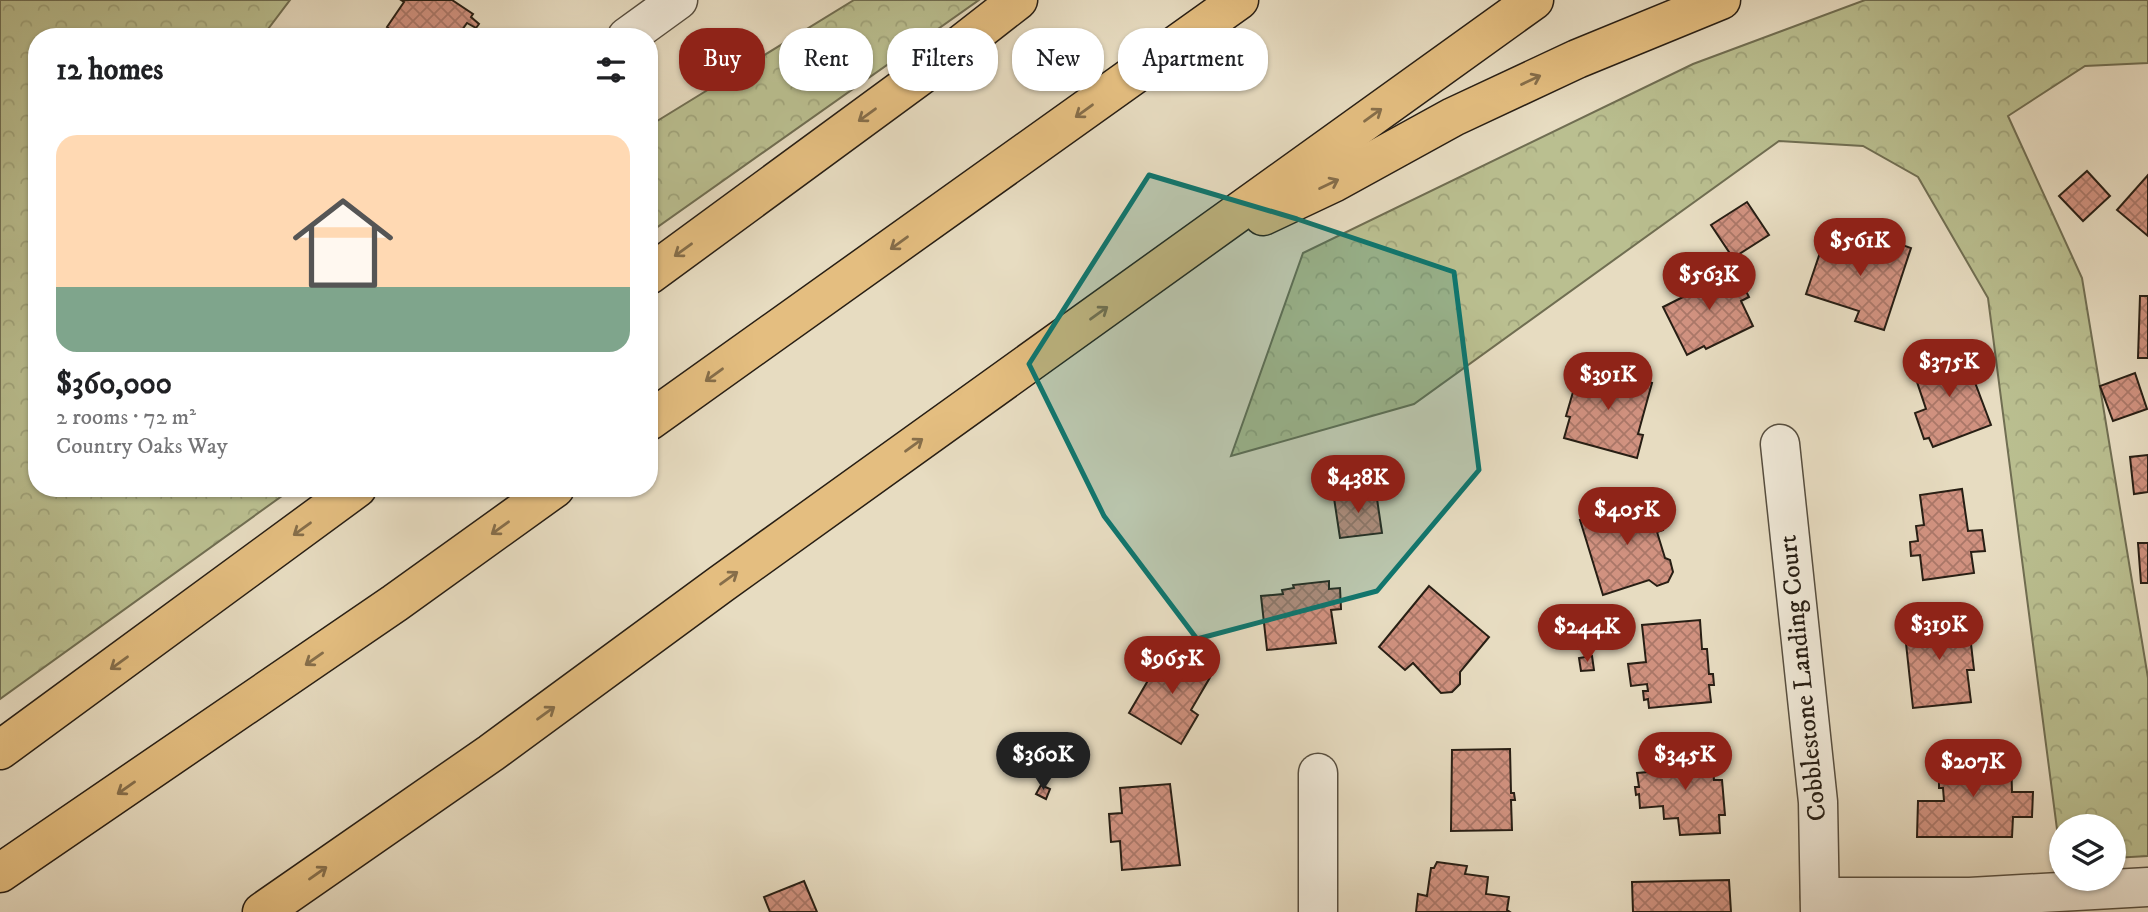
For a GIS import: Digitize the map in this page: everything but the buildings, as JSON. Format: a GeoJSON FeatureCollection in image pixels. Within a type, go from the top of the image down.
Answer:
{"type":"FeatureCollection","features":[{"type":"Feature","properties":{"kind":"highway"},"geometry":{"type":"LineString","coordinates":[[658,268],[931,68],[1018,0]]}},
{"type":"Feature","properties":{"kind":"highway"},"geometry":{"type":"LineString","coordinates":[[658,415],[1240,0]]}},
{"type":"Feature","properties":{"kind":"highway"},"geometry":{"type":"LineString","coordinates":[[262,912],[491,753],[721,584],[1534,0]]}},
{"type":"Feature","properties":{"kind":"highway"},"geometry":{"type":"LineString","coordinates":[[1179,255],[1333,183],[1453,117],[1577,59],[1721,0]]}},
{"type":"Feature","properties":{"kind":"highway"},"geometry":{"type":"LineString","coordinates":[[0,750],[345,497]]}},
{"type":"Feature","properties":{"kind":"highway"},"geometry":{"type":"LineString","coordinates":[[0,873],[384,611],[542,497]]}},
{"type":"Feature","properties":{"kind":"street"},"geometry":{"type":"LineString","coordinates":[[639,28],[678,0]]}},
{"type":"Feature","properties":{"kind":"street","name":"Cobblestone Landing Court"},"geometry":{"type":"LineString","coordinates":[[1780,444],[1818,802],[1820,904]]}},
{"type":"Feature","properties":{"kind":"street"},"geometry":{"type":"LineString","coordinates":[[1318,773],[1318,912]]}},
{"type":"Feature","properties":{"kind":"street"},"geometry":{"type":"LineString","coordinates":[[1820,904],[2148,887]]}},
{"type":"Feature","properties":{"kind":"highlighted area"},"geometry":{"type":"Polygon","coordinates":[[[1149,175],[1297,219],[1454,272],[1479,470],[1377,591],[1197,639],[1104,516],[1029,364],[1149,175]]]}},
{"type":"Feature","properties":{"kind":"green space"},"geometry":{"type":"Polygon","coordinates":[[[0,0],[290,0],[269,28],[28,28],[28,497],[281,497],[0,699],[0,0]]]}},
{"type":"Feature","properties":{"kind":"green space"},"geometry":{"type":"Polygon","coordinates":[[[854,0],[979,0],[939,28],[887,28],[887,65],[873,75],[873,28],[808,28],[854,0]]]}},
{"type":"Feature","properties":{"kind":"green space"},"geometry":{"type":"Polygon","coordinates":[[[1865,0],[2148,0],[2148,63],[2085,66],[2008,116],[2082,278],[2148,678],[2148,856],[2126,857],[2126,814],[2055,814],[1988,298],[1918,177],[1863,146],[1779,141],[1414,404],[1231,456],[1303,253],[1693,64],[1865,0]]]}},
{"type":"Feature","properties":{"kind":"green space"},"geometry":{"type":"Polygon","coordinates":[[[779,46],[779,91],[850,91],[658,227],[658,120],[706,91],[765,91],[765,55],[779,46]]]}}]}
